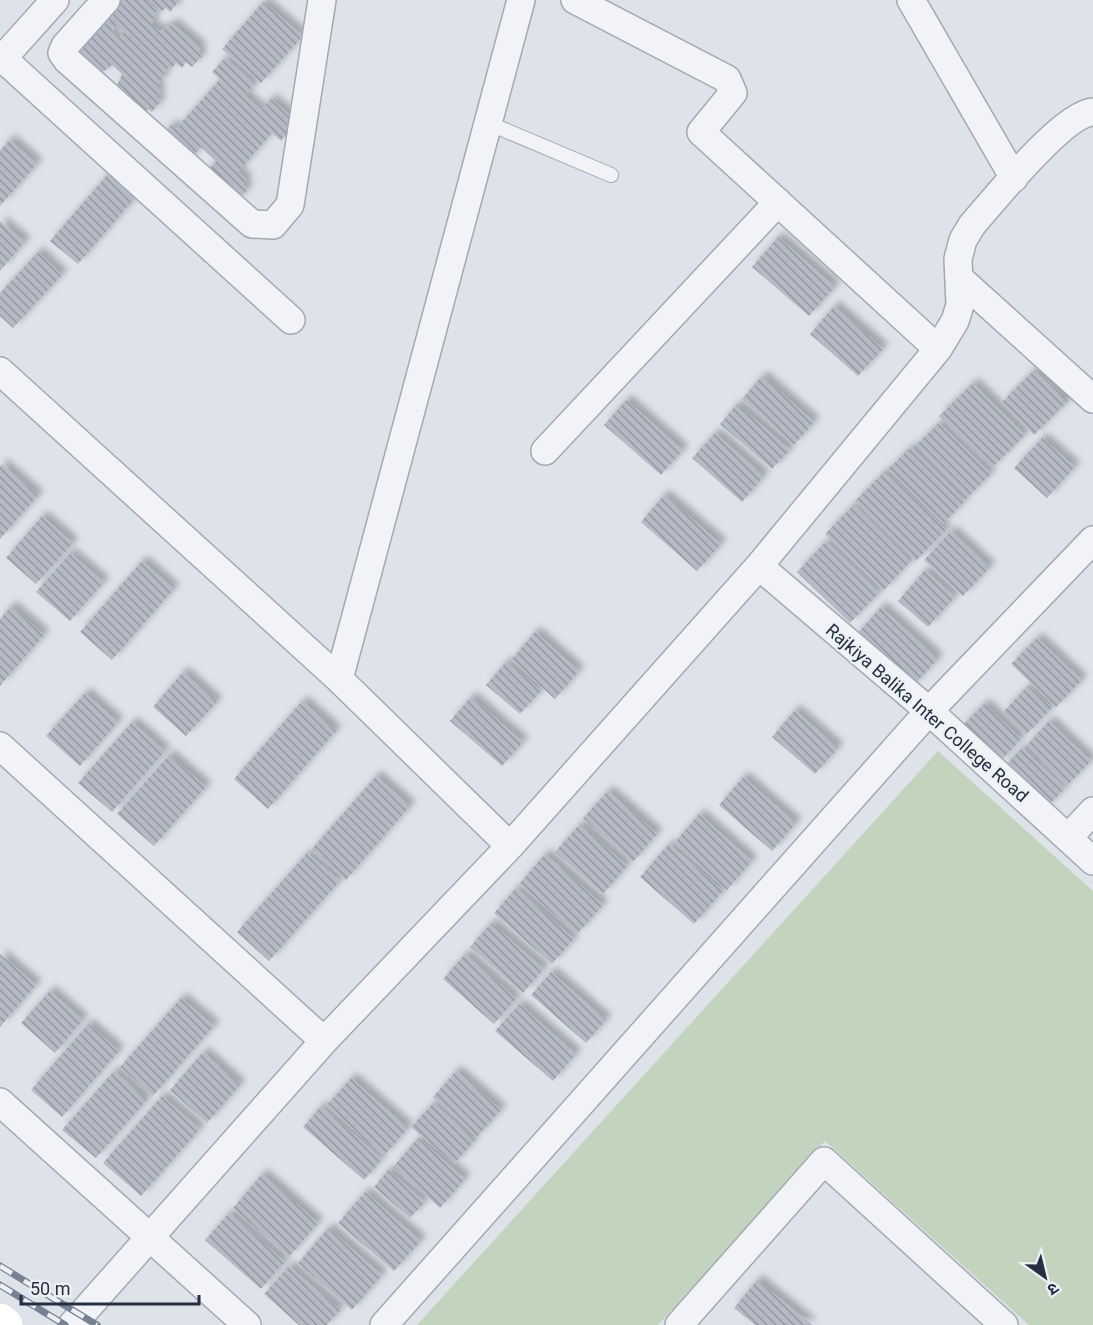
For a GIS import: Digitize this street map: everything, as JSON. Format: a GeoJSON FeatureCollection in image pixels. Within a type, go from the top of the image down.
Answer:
{"type":"FeatureCollection","features":[{"type":"Feature","properties":{"kind":"main road"},"geometry":{"type":"LineString","coordinates":[[0,1320],[6,1325]]}},
{"type":"Feature","properties":{"kind":"street"},"geometry":{"type":"LineString","coordinates":[[56,0],[2,57],[291,320]]}},
{"type":"Feature","properties":{"kind":"street"},"geometry":{"type":"LineString","coordinates":[[106,0],[65,46],[62,53],[67,60],[252,224],[273,225],[290,205],[322,0]]}},
{"type":"Feature","properties":{"kind":"street"},"geometry":{"type":"LineString","coordinates":[[339,679],[521,0]]}},
{"type":"Feature","properties":{"kind":"street"},"geometry":{"type":"LineString","coordinates":[[575,0],[727,79],[733,93],[702,132],[938,349]]}},
{"type":"Feature","properties":{"kind":"street"},"geometry":{"type":"LineString","coordinates":[[911,0],[1014,178]]}},
{"type":"Feature","properties":{"kind":"street"},"geometry":{"type":"LineString","coordinates":[[72,1325],[324,1041],[510,846],[759,566],[938,349],[956,321],[960,305],[958,259],[963,240],[972,225],[1047,142],[1070,122],[1083,114],[1093,112]]}},
{"type":"Feature","properties":{"kind":"street"},"geometry":{"type":"LineString","coordinates":[[104,150],[133,118]]}},
{"type":"Feature","properties":{"kind":"street"},"geometry":{"type":"LineString","coordinates":[[132,175],[161,143]]}},
{"type":"Feature","properties":{"kind":"street"},"geometry":{"type":"LineString","coordinates":[[545,451],[778,202]]}},
{"type":"Feature","properties":{"kind":"street"},"geometry":{"type":"LineString","coordinates":[[959,278],[1093,399]]}},
{"type":"Feature","properties":{"kind":"street"},"geometry":{"type":"LineString","coordinates":[[0,371],[339,679],[510,846]]}},
{"type":"Feature","properties":{"kind":"street"},"geometry":{"type":"LineString","coordinates":[[384,1325],[929,711],[1093,540]]}},
{"type":"Feature","properties":{"kind":"street","name":"Rajkiya Balika Inter College Road"},"geometry":{"type":"LineString","coordinates":[[759,566],[929,711],[1093,861]]}},
{"type":"Feature","properties":{"kind":"street"},"geometry":{"type":"LineString","coordinates":[[0,746],[324,1041]]}},
{"type":"Feature","properties":{"kind":"street"},"geometry":{"type":"LineString","coordinates":[[1068,838],[1093,811]]}},
{"type":"Feature","properties":{"kind":"street"},"geometry":{"type":"LineString","coordinates":[[0,1102],[247,1325]]}},
{"type":"Feature","properties":{"kind":"street"},"geometry":{"type":"LineString","coordinates":[[679,1325],[824,1161],[991,1321]]}},
{"type":"Feature","properties":{"kind":"lane"},"geometry":{"type":"LineString","coordinates":[[488,123],[611,175]]}},
{"type":"Feature","properties":{"kind":"green space"},"geometry":{"type":"Polygon","coordinates":[[[938,751],[1093,891],[1093,1325],[1029,1325],[825,1141],[658,1325],[417,1325],[938,751]]]}},
{"type":"Feature","properties":{"kind":"building"},"geometry":{"type":"Polygon","coordinates":[[[114,0],[145,0],[157,10],[151,25],[160,31],[173,24],[201,48],[198,52],[202,56],[192,67],[186,62],[182,68],[176,63],[163,74],[165,76],[156,86],[161,91],[156,97],[161,101],[152,112],[148,109],[145,113],[116,88],[122,74],[112,65],[100,74],[70,48],[92,30],[96,34],[117,10],[113,7],[114,0]],[[116,26],[111,32],[118,39],[124,32],[116,26]]]}},
{"type":"Feature","properties":{"kind":"building"},"geometry":{"type":"Polygon","coordinates":[[[149,0],[180,0],[170,12],[166,8],[162,11],[149,0]]]}},
{"type":"Feature","properties":{"kind":"building"},"geometry":{"type":"Polygon","coordinates":[[[263,2],[303,36],[261,83],[222,49],[263,2]]]}},
{"type":"Feature","properties":{"kind":"building"},"geometry":{"type":"Polygon","coordinates":[[[225,58],[255,84],[245,96],[261,110],[271,99],[298,122],[291,141],[285,136],[281,141],[272,133],[238,172],[247,180],[243,185],[248,189],[237,201],[203,177],[216,161],[201,147],[186,163],[159,139],[171,125],[176,129],[220,79],[212,72],[225,58]]]}},
{"type":"Feature","properties":{"kind":"building"},"geometry":{"type":"Polygon","coordinates":[[[10,140],[37,164],[0,206],[0,150],[10,140]]]}},
{"type":"Feature","properties":{"kind":"building"},"geometry":{"type":"Polygon","coordinates":[[[107,175],[135,198],[78,264],[50,241],[107,175]]]}},
{"type":"Feature","properties":{"kind":"building"},"geometry":{"type":"Polygon","coordinates":[[[0,221],[25,242],[0,271],[0,221]]]}},
{"type":"Feature","properties":{"kind":"building"},"geometry":{"type":"Polygon","coordinates":[[[778,237],[835,287],[809,316],[752,267],[778,237]]]}},
{"type":"Feature","properties":{"kind":"building"},"geometry":{"type":"Polygon","coordinates":[[[38,252],[62,275],[13,328],[0,316],[0,293],[38,252]]]}},
{"type":"Feature","properties":{"kind":"building"},"geometry":{"type":"Polygon","coordinates":[[[834,306],[883,349],[858,376],[810,334],[834,306]]]}},
{"type":"Feature","properties":{"kind":"building"},"geometry":{"type":"Polygon","coordinates":[[[1035,369],[1068,401],[1034,435],[1002,402],[1035,369]]]}},
{"type":"Feature","properties":{"kind":"building"},"geometry":{"type":"Polygon","coordinates":[[[762,376],[814,422],[794,445],[742,399],[762,376]]]}},
{"type":"Feature","properties":{"kind":"building"},"geometry":{"type":"Polygon","coordinates":[[[973,383],[1025,435],[991,469],[939,416],[973,383]]]}},
{"type":"Feature","properties":{"kind":"building"},"geometry":{"type":"Polygon","coordinates":[[[626,400],[683,450],[661,475],[604,425],[626,400]]]}},
{"type":"Feature","properties":{"kind":"building"},"geometry":{"type":"Polygon","coordinates":[[[737,404],[790,450],[772,469],[720,424],[737,404]]]}},
{"type":"Feature","properties":{"kind":"building"},"geometry":{"type":"Polygon","coordinates":[[[939,423],[991,474],[966,499],[914,447],[939,423]]]}},
{"type":"Feature","properties":{"kind":"building"},"geometry":{"type":"Polygon","coordinates":[[[715,433],[764,476],[742,502],[692,458],[715,433]]]}},
{"type":"Feature","properties":{"kind":"building"},"geometry":{"type":"Polygon","coordinates":[[[1042,438],[1075,467],[1047,498],[1014,468],[1042,438]]]}},
{"type":"Feature","properties":{"kind":"building"},"geometry":{"type":"Polygon","coordinates":[[[911,447],[965,501],[943,524],[888,469],[911,447]]]}},
{"type":"Feature","properties":{"kind":"building"},"geometry":{"type":"Polygon","coordinates":[[[2,464],[38,496],[0,539],[0,466],[2,464]]]}},
{"type":"Feature","properties":{"kind":"building"},"geometry":{"type":"Polygon","coordinates":[[[885,471],[946,530],[916,561],[855,501],[885,471]]]}},
{"type":"Feature","properties":{"kind":"building"},"geometry":{"type":"Polygon","coordinates":[[[664,495],[721,544],[697,571],[641,522],[664,495]]]}},
{"type":"Feature","properties":{"kind":"building"},"geometry":{"type":"Polygon","coordinates":[[[854,504],[912,560],[884,590],[825,534],[854,504]]]}},
{"type":"Feature","properties":{"kind":"building"},"geometry":{"type":"Polygon","coordinates":[[[42,516],[73,543],[36,584],[6,558],[42,516]]]}},
{"type":"Feature","properties":{"kind":"building"},"geometry":{"type":"Polygon","coordinates":[[[951,531],[990,567],[963,596],[924,560],[951,531]]]}},
{"type":"Feature","properties":{"kind":"building"},"geometry":{"type":"Polygon","coordinates":[[[826,541],[879,593],[850,623],[797,572],[826,541]]]}},
{"type":"Feature","properties":{"kind":"building"},"geometry":{"type":"Polygon","coordinates":[[[70,553],[104,582],[70,621],[36,592],[70,553]]]}},
{"type":"Feature","properties":{"kind":"building"},"geometry":{"type":"Polygon","coordinates":[[[142,561],[174,589],[112,660],[80,632],[142,561]]]}},
{"type":"Feature","properties":{"kind":"building"},"geometry":{"type":"Polygon","coordinates":[[[925,570],[955,597],[928,627],[898,601],[925,570]]]}},
{"type":"Feature","properties":{"kind":"building"},"geometry":{"type":"Polygon","coordinates":[[[11,606],[44,635],[0,686],[0,619],[11,606]]]}},
{"type":"Feature","properties":{"kind":"building"},"geometry":{"type":"Polygon","coordinates":[[[881,607],[938,659],[912,687],[855,636],[881,607]]]}},
{"type":"Feature","properties":{"kind":"building"},"geometry":{"type":"Polygon","coordinates":[[[535,632],[579,671],[555,699],[511,660],[535,632]]]}},
{"type":"Feature","properties":{"kind":"building"},"geometry":{"type":"Polygon","coordinates":[[[1037,638],[1082,680],[1056,707],[1011,664],[1037,638]]]}},
{"type":"Feature","properties":{"kind":"building"},"geometry":{"type":"Polygon","coordinates":[[[507,661],[541,691],[520,714],[486,685],[507,661]]]}},
{"type":"Feature","properties":{"kind":"building"},"geometry":{"type":"Polygon","coordinates":[[[183,672],[217,702],[186,736],[153,707],[183,672]]]}},
{"type":"Feature","properties":{"kind":"building"},"geometry":{"type":"Polygon","coordinates":[[[1028,686],[1052,708],[1026,735],[1003,712],[1028,686]]]}},
{"type":"Feature","properties":{"kind":"building"},"geometry":{"type":"Polygon","coordinates":[[[85,693],[118,722],[80,766],[46,736],[85,693]]]}},
{"type":"Feature","properties":{"kind":"building"},"geometry":{"type":"Polygon","coordinates":[[[471,697],[523,742],[502,766],[450,721],[471,697]]]}},
{"type":"Feature","properties":{"kind":"building"},"geometry":{"type":"Polygon","coordinates":[[[302,701],[336,731],[268,809],[234,779],[302,701]]]}},
{"type":"Feature","properties":{"kind":"building"},"geometry":{"type":"Polygon","coordinates":[[[984,704],[1021,739],[999,763],[961,727],[984,704]]]}},
{"type":"Feature","properties":{"kind":"building"},"geometry":{"type":"Polygon","coordinates":[[[795,710],[838,748],[815,774],[772,737],[795,710]]]}},
{"type":"Feature","properties":{"kind":"building"},"geometry":{"type":"Polygon","coordinates":[[[1049,721],[1091,761],[1067,786],[1025,747],[1049,721]]]}},
{"type":"Feature","properties":{"kind":"building"},"geometry":{"type":"Polygon","coordinates":[[[132,722],[165,751],[112,812],[78,783],[132,722]]]}},
{"type":"Feature","properties":{"kind":"building"},"geometry":{"type":"Polygon","coordinates":[[[1022,748],[1065,788],[1046,808],[1003,768],[1022,748]]]}},
{"type":"Feature","properties":{"kind":"building"},"geometry":{"type":"Polygon","coordinates":[[[169,755],[206,787],[154,846],[117,814],[169,755]]]}},
{"type":"Feature","properties":{"kind":"building"},"geometry":{"type":"Polygon","coordinates":[[[376,776],[410,806],[346,880],[311,850],[376,776]]]}},
{"type":"Feature","properties":{"kind":"building"},"geometry":{"type":"Polygon","coordinates":[[[743,777],[796,823],[772,851],[719,805],[743,777]]]}},
{"type":"Feature","properties":{"kind":"building"},"geometry":{"type":"Polygon","coordinates":[[[608,791],[657,834],[633,862],[583,818],[608,791]]]}},
{"type":"Feature","properties":{"kind":"building"},"geometry":{"type":"Polygon","coordinates":[[[699,814],[752,861],[727,890],[674,843],[699,814]]]}},
{"type":"Feature","properties":{"kind":"building"},"geometry":{"type":"Polygon","coordinates":[[[580,824],[627,866],[603,894],[555,852],[580,824]]]}},
{"type":"Feature","properties":{"kind":"building"},"geometry":{"type":"Polygon","coordinates":[[[669,844],[723,891],[694,924],[640,877],[669,844]]]}},
{"type":"Feature","properties":{"kind":"building"},"geometry":{"type":"Polygon","coordinates":[[[307,853],[340,881],[269,961],[237,932],[307,853]]]}},
{"type":"Feature","properties":{"kind":"building"},"geometry":{"type":"Polygon","coordinates":[[[545,854],[603,905],[577,934],[519,884],[545,854]]]}},
{"type":"Feature","properties":{"kind":"building"},"geometry":{"type":"Polygon","coordinates":[[[516,888],[574,939],[552,964],[494,913],[516,888]]]}},
{"type":"Feature","properties":{"kind":"building"},"geometry":{"type":"Polygon","coordinates":[[[491,923],[544,969],[523,993],[470,947],[491,923]]]}},
{"type":"Feature","properties":{"kind":"building"},"geometry":{"type":"Polygon","coordinates":[[[0,954],[36,985],[0,1027],[0,954]]]}},
{"type":"Feature","properties":{"kind":"building"},"geometry":{"type":"Polygon","coordinates":[[[465,954],[516,999],[494,1024],[443,979],[465,954]]]}},
{"type":"Feature","properties":{"kind":"building"},"geometry":{"type":"Polygon","coordinates":[[[551,972],[606,1020],[586,1043],[531,995],[551,972]]]}},
{"type":"Feature","properties":{"kind":"building"},"geometry":{"type":"Polygon","coordinates":[[[50,991],[83,1020],[55,1053],[21,1023],[50,991]]]}},
{"type":"Feature","properties":{"kind":"building"},"geometry":{"type":"Polygon","coordinates":[[[181,998],[214,1026],[153,1096],[120,1067],[181,998]]]}},
{"type":"Feature","properties":{"kind":"building"},"geometry":{"type":"Polygon","coordinates":[[[519,1004],[576,1054],[553,1081],[495,1031],[519,1004]]]}},
{"type":"Feature","properties":{"kind":"building"},"geometry":{"type":"Polygon","coordinates":[[[88,1024],[119,1051],[62,1117],[31,1090],[88,1024]]]}},
{"type":"Feature","properties":{"kind":"building"},"geometry":{"type":"Polygon","coordinates":[[[203,1052],[240,1085],[207,1123],[170,1090],[203,1052]]]}},
{"type":"Feature","properties":{"kind":"building"},"geometry":{"type":"Polygon","coordinates":[[[114,1071],[147,1100],[96,1158],[62,1130],[114,1071]]]}},
{"type":"Feature","properties":{"kind":"building"},"geometry":{"type":"Polygon","coordinates":[[[456,1071],[501,1110],[477,1137],[433,1097],[456,1071]]]}},
{"type":"Feature","properties":{"kind":"building"},"geometry":{"type":"Polygon","coordinates":[[[351,1078],[408,1128],[384,1156],[326,1106],[351,1078]]]}},
{"type":"Feature","properties":{"kind":"building"},"geometry":{"type":"Polygon","coordinates":[[[162,1096],[200,1129],[141,1196],[103,1163],[162,1096]]]}},
{"type":"Feature","properties":{"kind":"building"},"geometry":{"type":"Polygon","coordinates":[[[433,1103],[475,1140],[454,1164],[411,1127],[433,1103]]]}},
{"type":"Feature","properties":{"kind":"building"},"geometry":{"type":"Polygon","coordinates":[[[321,1106],[382,1159],[364,1180],[303,1127],[321,1106]]]}},
{"type":"Feature","properties":{"kind":"building"},"geometry":{"type":"Polygon","coordinates":[[[418,1138],[465,1179],[440,1208],[393,1167],[418,1138]]]}},
{"type":"Feature","properties":{"kind":"building"},"geometry":{"type":"Polygon","coordinates":[[[388,1170],[425,1202],[410,1218],[374,1187],[388,1170]]]}},
{"type":"Feature","properties":{"kind":"building"},"geometry":{"type":"Polygon","coordinates":[[[262,1174],[318,1223],[289,1257],[233,1208],[262,1174]]]}},
{"type":"Feature","properties":{"kind":"building"},"geometry":{"type":"Polygon","coordinates":[[[365,1192],[421,1241],[394,1271],[338,1223],[365,1192]]]}},
{"type":"Feature","properties":{"kind":"building"},"geometry":{"type":"Polygon","coordinates":[[[229,1213],[285,1262],[261,1289],[205,1240],[229,1213]]]}},
{"type":"Feature","properties":{"kind":"building"},"geometry":{"type":"Polygon","coordinates":[[[328,1228],[382,1275],[352,1310],[298,1263],[328,1228]]]}},
{"type":"Feature","properties":{"kind":"building"},"geometry":{"type":"Polygon","coordinates":[[[289,1266],[340,1310],[327,1325],[299,1325],[264,1294],[289,1266]]]}},
{"type":"Feature","properties":{"kind":"building"},"geometry":{"type":"Polygon","coordinates":[[[757,1280],[812,1325],[755,1325],[734,1308],[757,1280]]]}},
{"type":"Feature","properties":{"kind":"railway"},"geometry":{"type":"LineString","coordinates":[[0,1266],[97,1325]]}},
{"type":"Feature","properties":{"kind":"railway"},"geometry":{"type":"LineString","coordinates":[[0,1285],[65,1325]]}}]}
